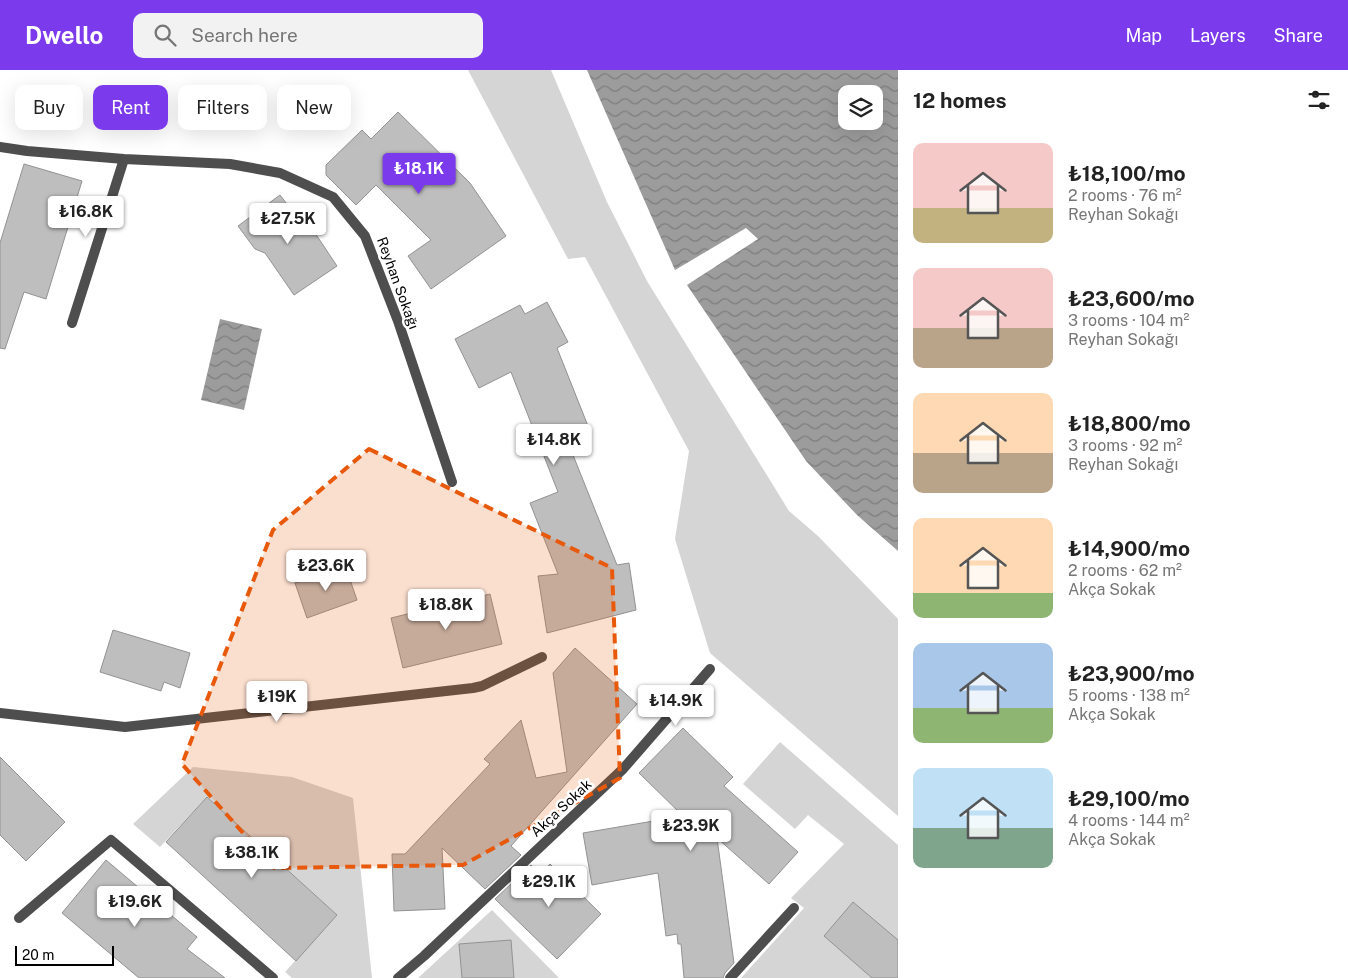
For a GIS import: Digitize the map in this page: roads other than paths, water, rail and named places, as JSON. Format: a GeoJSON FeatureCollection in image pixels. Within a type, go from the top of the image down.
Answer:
{"type":"FeatureCollection","features":[{"type":"Feature","properties":{"kind":"street","name":"Reyhan Sokağı"},"geometry":{"type":"LineString","coordinates":[[0,147],[27,152],[239,165],[280,173],[332,197],[366,236],[398,321],[452,482]]}},
{"type":"Feature","properties":{"kind":"street"},"geometry":{"type":"LineString","coordinates":[[72,324],[124,159]]}},
{"type":"Feature","properties":{"kind":"street"},"geometry":{"type":"LineString","coordinates":[[0,713],[126,727],[472,688],[482,686],[542,657]]}},
{"type":"Feature","properties":{"kind":"street","name":"Akça Sokak"},"geometry":{"type":"LineString","coordinates":[[398,978],[424,956],[623,769],[710,669]]}},
{"type":"Feature","properties":{"kind":"street"},"geometry":{"type":"LineString","coordinates":[[19,918],[111,840],[273,978]]}},
{"type":"Feature","properties":{"kind":"street"},"geometry":{"type":"LineString","coordinates":[[730,978],[794,908]]}},
{"type":"Feature","properties":{"kind":"water"},"geometry":{"type":"Polygon","coordinates":[[[587,70],[898,70],[898,551],[857,515],[806,461],[687,285],[758,239],[746,228],[675,270],[587,70]]]}},
{"type":"Feature","properties":{"kind":"water"},"geometry":{"type":"Polygon","coordinates":[[[220,319],[262,329],[244,410],[201,400],[220,319]]]}}]}
